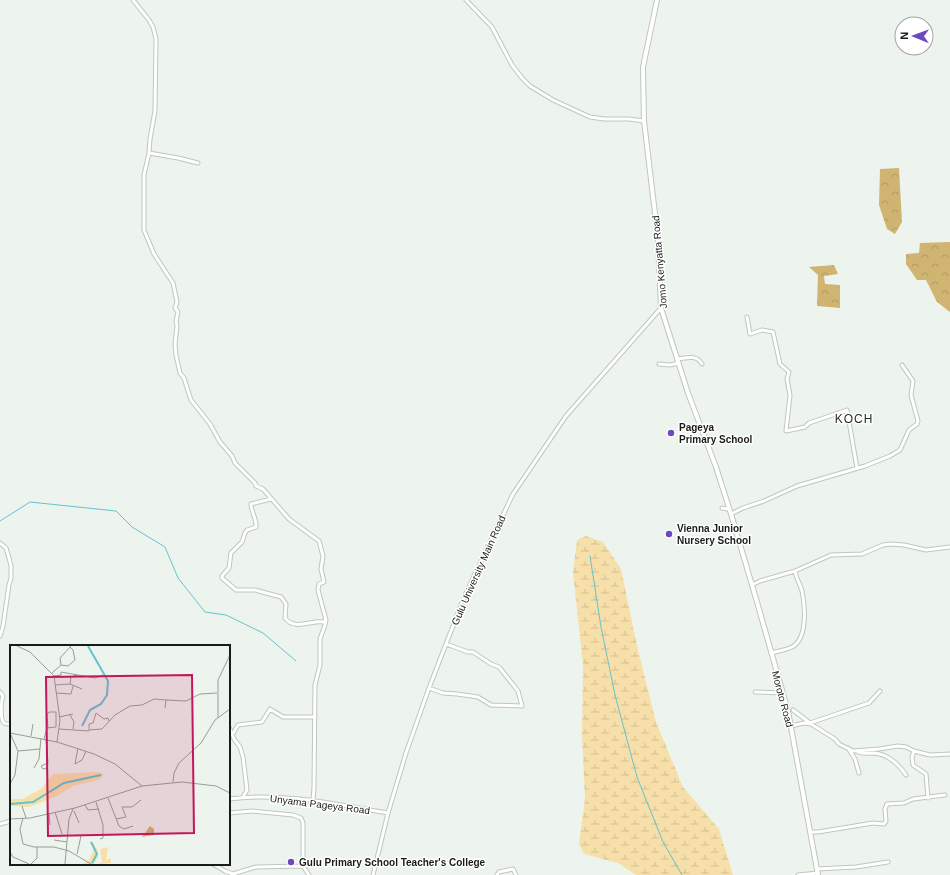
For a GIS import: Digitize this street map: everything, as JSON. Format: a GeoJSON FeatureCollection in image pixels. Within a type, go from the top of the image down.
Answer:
{"type":"FeatureCollection","features":[{"type":"Feature","properties":{"kind":"main road","name":"Jomo Kenyatta Road"},"geometry":{"type":"LineString","coordinates":[[657,0],[643,67],[644,121],[658,239],[661,308],[688,393],[716,467],[734,526]]}},
{"type":"Feature","properties":{"kind":"main road","name":"Moroto Road"},"geometry":{"type":"LineString","coordinates":[[734,526],[791,726],[818,872]]}},
{"type":"Feature","properties":{"kind":"street"},"geometry":{"type":"LineString","coordinates":[[133,0],[149,20],[153,27],[156,39],[155,111],[149,153],[144,175],[144,230],[154,254],[173,283],[177,302],[175,308],[178,312],[175,344],[180,373],[184,378],[191,400],[210,424],[220,442],[232,456],[235,463],[255,483],[256,486],[263,489],[289,519],[319,541],[323,556],[321,569],[324,582],[319,584],[318,590],[326,620],[320,639],[320,664],[315,685],[313,801]]}},
{"type":"Feature","properties":{"kind":"street"},"geometry":{"type":"LineString","coordinates":[[466,0],[492,27],[512,65],[530,86],[553,100],[590,117],[644,121]]}},
{"type":"Feature","properties":{"kind":"street"},"geometry":{"type":"LineString","coordinates":[[149,153],[198,163]]}},
{"type":"Feature","properties":{"kind":"street","name":"Gulu University Main Road"},"geometry":{"type":"LineString","coordinates":[[373,875],[388,813],[406,753],[429,688],[465,595],[513,494],[566,416],[661,308]]}},
{"type":"Feature","properties":{"kind":"street"},"geometry":{"type":"LineString","coordinates":[[747,317],[750,334],[762,330],[773,332],[780,364],[789,372],[787,379],[790,395],[786,431],[804,427],[810,423],[847,410],[857,468]]}},
{"type":"Feature","properties":{"kind":"street"},"geometry":{"type":"LineString","coordinates":[[659,364],[670,365],[692,357],[699,359],[702,364]]}},
{"type":"Feature","properties":{"kind":"street"},"geometry":{"type":"LineString","coordinates":[[731,514],[797,486],[867,466],[897,452],[905,440],[909,430],[918,423],[911,395],[913,381],[902,365]]}},
{"type":"Feature","properties":{"kind":"street"},"geometry":{"type":"LineString","coordinates":[[271,499],[251,504],[256,527],[247,530],[242,542],[232,553],[229,568],[222,578],[236,590],[255,590],[281,597],[286,604],[285,618],[288,622],[302,625],[318,621],[323,622],[326,620]]}},
{"type":"Feature","properties":{"kind":"street"},"geometry":{"type":"LineString","coordinates":[[722,508],[728,509]]}},
{"type":"Feature","properties":{"kind":"street"},"geometry":{"type":"LineString","coordinates":[[0,542],[6,548],[11,566],[11,578],[0,636]]}},
{"type":"Feature","properties":{"kind":"street"},"geometry":{"type":"LineString","coordinates":[[752,585],[795,570],[831,555],[862,554],[883,545],[904,545],[926,550],[950,547]]}},
{"type":"Feature","properties":{"kind":"street"},"geometry":{"type":"LineString","coordinates":[[771,653],[792,647],[796,644],[802,629],[805,611],[802,592],[796,578],[795,570]]}},
{"type":"Feature","properties":{"kind":"street"},"geometry":{"type":"LineString","coordinates":[[429,688],[443,693],[478,697],[491,706],[522,706],[518,691],[499,667],[491,664],[473,652],[468,652],[446,644]]}},
{"type":"Feature","properties":{"kind":"street"},"geometry":{"type":"LineString","coordinates":[[791,726],[810,723],[869,703],[880,691]]}},
{"type":"Feature","properties":{"kind":"street"},"geometry":{"type":"LineString","coordinates":[[0,692],[3,696],[0,714],[1,720],[4,723],[10,724]]}},
{"type":"Feature","properties":{"kind":"street"},"geometry":{"type":"LineString","coordinates":[[755,692],[782,693]]}},
{"type":"Feature","properties":{"kind":"street"},"geometry":{"type":"LineString","coordinates":[[232,735],[238,725],[262,722],[270,709],[283,717],[315,716]]}},
{"type":"Feature","properties":{"kind":"street"},"geometry":{"type":"LineString","coordinates":[[794,710],[810,723],[833,737],[839,744],[864,754],[874,753],[884,755],[901,767],[906,775]]}},
{"type":"Feature","properties":{"kind":"street"},"geometry":{"type":"LineString","coordinates":[[230,730],[240,747],[243,757],[247,790],[243,797]]}},
{"type":"Feature","properties":{"kind":"street"},"geometry":{"type":"LineString","coordinates":[[856,751],[898,746],[906,747],[914,751],[930,755],[950,754]]}},
{"type":"Feature","properties":{"kind":"street"},"geometry":{"type":"LineString","coordinates":[[848,748],[856,763],[859,773]]}},
{"type":"Feature","properties":{"kind":"street"},"geometry":{"type":"LineString","coordinates":[[914,751],[912,757],[913,765],[926,774],[928,798]]}},
{"type":"Feature","properties":{"kind":"street"},"geometry":{"type":"LineString","coordinates":[[810,832],[873,823],[884,824],[886,821],[886,805],[945,795]]}},
{"type":"Feature","properties":{"kind":"street","name":"Unyama Pageya Road"},"geometry":{"type":"LineString","coordinates":[[230,799],[261,796],[313,801],[388,813]]}},
{"type":"Feature","properties":{"kind":"street"},"geometry":{"type":"LineString","coordinates":[[230,813],[252,811],[293,815],[301,818],[304,828],[303,866],[309,875]]}},
{"type":"Feature","properties":{"kind":"street"},"geometry":{"type":"LineString","coordinates":[[0,824],[10,821]]}},
{"type":"Feature","properties":{"kind":"street"},"geometry":{"type":"LineString","coordinates":[[798,875],[888,862]]}},
{"type":"Feature","properties":{"kind":"street"},"geometry":{"type":"LineString","coordinates":[[214,865],[225,872],[233,874],[258,866],[303,866]]}},
{"type":"Feature","properties":{"kind":"street"},"geometry":{"type":"LineString","coordinates":[[497,875],[499,872],[513,870],[516,875]]}},
{"type":"Feature","properties":{"kind":"green space"},"geometry":{"type":"Polygon","coordinates":[[[899,168],[902,222],[895,234],[887,229],[879,205],[880,169],[899,168]]]}},
{"type":"Feature","properties":{"kind":"green space"},"geometry":{"type":"Polygon","coordinates":[[[950,242],[950,312],[937,302],[926,280],[917,280],[906,264],[906,254],[919,253],[920,243],[950,242]]]}},
{"type":"Feature","properties":{"kind":"green space"},"geometry":{"type":"Polygon","coordinates":[[[834,265],[838,274],[824,276],[825,284],[840,285],[840,308],[817,306],[818,275],[809,267],[834,265]]]}},
{"type":"Feature","properties":{"kind":"green space"},"geometry":{"type":"Polygon","coordinates":[[[586,536],[603,542],[621,569],[637,646],[656,722],[683,787],[719,829],[733,875],[636,875],[618,863],[584,854],[579,844],[585,799],[582,735],[583,665],[573,572],[577,540],[586,536]]]}},
{"type":"Feature","properties":{"kind":"waterway"},"geometry":{"type":"LineString","coordinates":[[0,521],[30,502],[116,511],[132,527],[165,547],[178,578],[205,612],[226,615],[263,633],[296,661]]}},
{"type":"Feature","properties":{"kind":"waterway"},"geometry":{"type":"LineString","coordinates":[[590,556],[601,627],[615,695],[637,777],[663,842],[682,875]]}},
{"type":"Feature","properties":{"kind":"place","name":"Pageya Primary School"},"geometry":{"type":"Point","coordinates":[671,433]}},
{"type":"Feature","properties":{"kind":"place","name":"Vienna Junior Nursery School"},"geometry":{"type":"Point","coordinates":[669,534]}},
{"type":"Feature","properties":{"kind":"place","name":"Gulu Primary School Teacher's College"},"geometry":{"type":"Point","coordinates":[291,862]}},
{"type":"Feature","properties":{"kind":"district","name":"KOCH"},"geometry":{"type":"Point","coordinates":[854,419]}}]}
